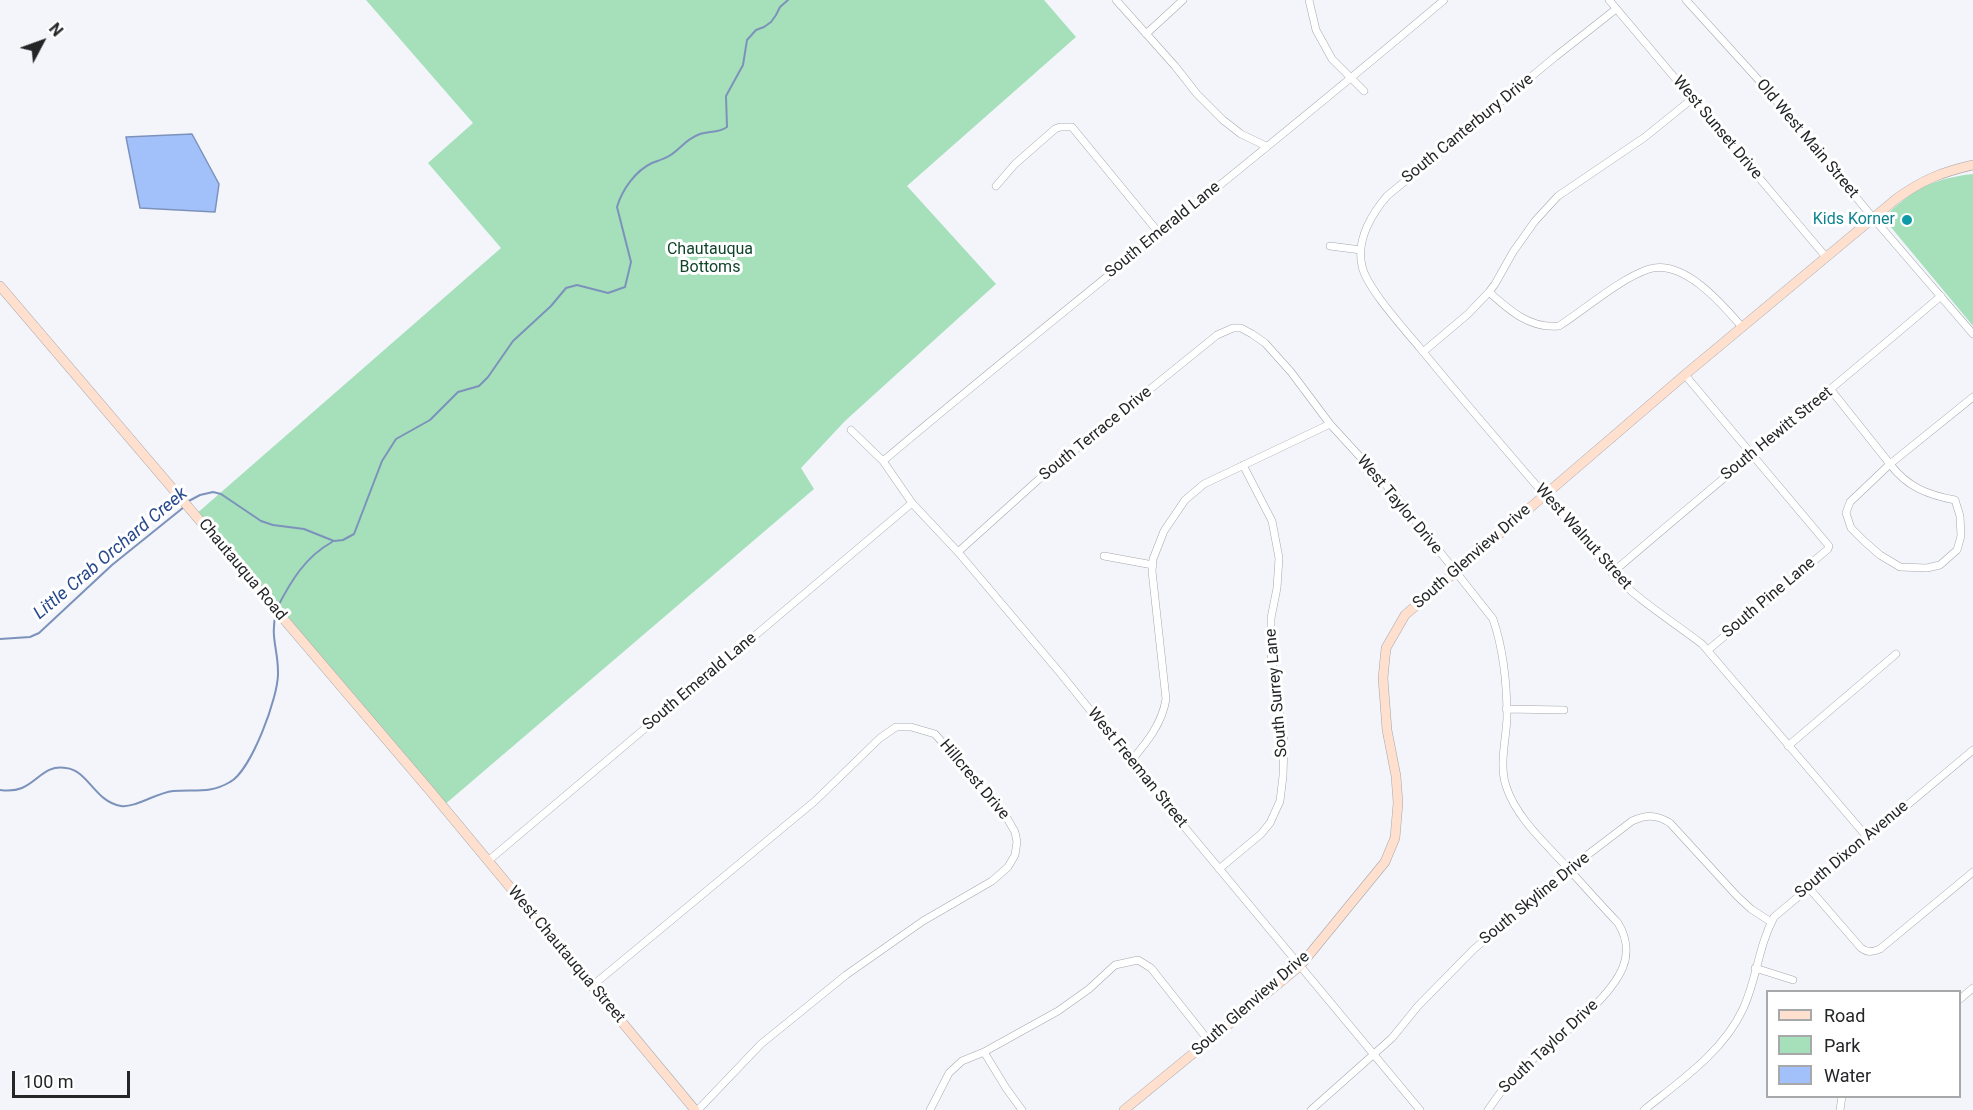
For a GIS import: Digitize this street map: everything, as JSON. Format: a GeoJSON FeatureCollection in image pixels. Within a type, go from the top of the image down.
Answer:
{"type":"FeatureCollection","features":[{"type":"Feature","properties":{"kind":"street"},"geometry":{"type":"LineString","coordinates":[[1116,0],[1197,94],[1223,120],[1241,134],[1266,146]]}},
{"type":"Feature","properties":{"kind":"street"},"geometry":{"type":"LineString","coordinates":[[1146,34],[1183,0]]}},
{"type":"Feature","properties":{"kind":"street"},"geometry":{"type":"LineString","coordinates":[[1309,0],[1316,30],[1332,59],[1364,91]]}},
{"type":"Feature","properties":{"kind":"street","name":"South Emerald Lane"},"geometry":{"type":"LineString","coordinates":[[883,461],[1159,233],[1352,78],[1444,0]]}},
{"type":"Feature","properties":{"kind":"street","name":"West Sunset Drive"},"geometry":{"type":"LineString","coordinates":[[1609,0],[1826,257]]}},
{"type":"Feature","properties":{"kind":"street","name":"Old West Main Street"},"geometry":{"type":"LineString","coordinates":[[1686,0],[1765,87],[1973,334]]}},
{"type":"Feature","properties":{"kind":"street","name":"South Canterbury Drive"},"geometry":{"type":"LineString","coordinates":[[1364,274],[1361,266],[1361,250],[1367,225],[1387,196],[1616,9]]}},
{"type":"Feature","properties":{"kind":"street"},"geometry":{"type":"LineString","coordinates":[[1423,352],[1468,314],[1496,284],[1513,252],[1535,221],[1558,196],[1645,137],[1692,99]]}},
{"type":"Feature","properties":{"kind":"street"},"geometry":{"type":"LineString","coordinates":[[996,186],[1015,164],[1055,129],[1072,127],[1159,233]]}},
{"type":"Feature","properties":{"kind":"street","name":"South Glenview Drive"},"geometry":{"type":"LineString","coordinates":[[1124,1110],[1300,966],[1385,862],[1395,837],[1398,803],[1396,776],[1387,730],[1383,678],[1386,648],[1405,615],[1685,375],[1896,199],[1922,182],[1944,172],[1973,165]]}},
{"type":"Feature","properties":{"kind":"street"},"geometry":{"type":"LineString","coordinates":[[1330,246],[1361,250]]}},
{"type":"Feature","properties":{"kind":"street"},"geometry":{"type":"LineString","coordinates":[[1489,292],[1510,310],[1536,325],[1559,326],[1635,276],[1649,269],[1662,268],[1694,280],[1707,289],[1742,327]]}},
{"type":"Feature","properties":{"kind":"street","name":"West Walnut Street"},"geometry":{"type":"LineString","coordinates":[[1364,274],[1423,352],[1612,573],[1629,591],[1670,618],[1708,650],[1867,837]]}},
{"type":"Feature","properties":{"kind":"street","name":"Chautauqua Road"},"geometry":{"type":"LineString","coordinates":[[0,286],[437,800]]}},
{"type":"Feature","properties":{"kind":"street","name":"South Hewitt Street"},"geometry":{"type":"LineString","coordinates":[[1612,573],[1941,296]]}},
{"type":"Feature","properties":{"kind":"street","name":"South Terrace Drive"},"geometry":{"type":"LineString","coordinates":[[958,552],[1038,480],[1217,335],[1233,328],[1241,328]]}},
{"type":"Feature","properties":{"kind":"street","name":"West Taylor Drive"},"geometry":{"type":"LineString","coordinates":[[1241,328],[1265,344],[1286,366],[1330,424],[1395,495],[1493,619],[1503,663],[1506,709],[1503,770],[1506,785],[1530,826],[1623,931],[1626,940],[1624,966],[1611,986]]}},
{"type":"Feature","properties":{"kind":"street"},"geometry":{"type":"LineString","coordinates":[[1685,375],[1752,454]]}},
{"type":"Feature","properties":{"kind":"street"},"geometry":{"type":"LineString","coordinates":[[1831,390],[1890,464],[1900,477],[1921,491],[1955,500],[1960,516],[1961,536],[1957,550],[1940,565],[1928,568],[1900,567],[1880,555],[1851,528],[1846,513],[1850,502],[1890,464],[1973,397]]}},
{"type":"Feature","properties":{"kind":"street"},"geometry":{"type":"LineString","coordinates":[[1131,761],[1159,724],[1164,713],[1166,699],[1152,566],[1164,531],[1185,500],[1204,484],[1330,424]]}},
{"type":"Feature","properties":{"kind":"street","name":"West Freeman Street"},"geometry":{"type":"LineString","coordinates":[[851,430],[883,461],[912,503],[958,552],[1061,674],[1420,1110]]}},
{"type":"Feature","properties":{"kind":"street","name":"South Pine Lane"},"geometry":{"type":"LineString","coordinates":[[1708,650],[1829,546],[1752,454]]}},
{"type":"Feature","properties":{"kind":"street","name":"South Surrey Lane"},"geometry":{"type":"LineString","coordinates":[[1220,869],[1261,834],[1269,823],[1280,801],[1283,776],[1284,741],[1271,648],[1271,618],[1277,588],[1279,558],[1272,522],[1243,465]]}},
{"type":"Feature","properties":{"kind":"street","name":"South Emerald Lane"},"geometry":{"type":"LineString","coordinates":[[488,861],[912,503]]}},
{"type":"Feature","properties":{"kind":"street"},"geometry":{"type":"LineString","coordinates":[[1104,556],[1152,566]]}},
{"type":"Feature","properties":{"kind":"street"},"geometry":{"type":"LineString","coordinates":[[1788,746],[1896,654]]}},
{"type":"Feature","properties":{"kind":"street"},"geometry":{"type":"LineString","coordinates":[[1506,709],[1564,710]]}},
{"type":"Feature","properties":{"kind":"street","name":"Hillcrest Drive"},"geometry":{"type":"LineString","coordinates":[[592,986],[815,801],[880,738],[896,727],[911,727],[934,734],[1004,813],[1015,832],[1017,842],[1016,855],[1008,867],[992,881],[923,921],[846,975],[761,1044],[696,1110]]}},
{"type":"Feature","properties":{"kind":"street","name":"South Dixon Avenue"},"geometry":{"type":"LineString","coordinates":[[1644,1110],[1694,1070],[1737,1021],[1744,1007],[1763,940],[1774,917],[1973,750]]}},
{"type":"Feature","properties":{"kind":"street","name":"West Chautauqua Street"},"geometry":{"type":"LineString","coordinates":[[437,800],[696,1110]]}},
{"type":"Feature","properties":{"kind":"street","name":"South Skyline Drive"},"geometry":{"type":"LineString","coordinates":[[1311,1110],[1374,1056],[1418,1006],[1474,949],[1569,869],[1632,821],[1644,816],[1658,816],[1670,823],[1751,909],[1771,922]]}},
{"type":"Feature","properties":{"kind":"street"},"geometry":{"type":"LineString","coordinates":[[1809,888],[1861,948],[1866,952],[1872,952],[1880,949],[1973,872]]}},
{"type":"Feature","properties":{"kind":"street"},"geometry":{"type":"LineString","coordinates":[[930,1110],[949,1073],[963,1061],[984,1052],[1058,1011],[1089,989],[1115,965],[1138,960],[1151,968],[1209,1041]]}},
{"type":"Feature","properties":{"kind":"street"},"geometry":{"type":"LineString","coordinates":[[1755,968],[1793,980]]}},
{"type":"Feature","properties":{"kind":"street","name":"South Taylor Drive"},"geometry":{"type":"LineString","coordinates":[[1488,1110],[1502,1088],[1585,1014],[1611,986]]}},
{"type":"Feature","properties":{"kind":"street"},"geometry":{"type":"LineString","coordinates":[[1961,997],[1973,988]]}},
{"type":"Feature","properties":{"kind":"street"},"geometry":{"type":"LineString","coordinates":[[984,1052],[1005,1088],[1022,1110]]}},
{"type":"Feature","properties":{"kind":"green space","name":"Chautauqua Bottoms"},"geometry":{"type":"Polygon","coordinates":[[[366,0],[1044,0],[1076,37],[907,186],[996,284],[845,421],[801,468],[814,489],[443,806],[195,515],[501,248],[428,163],[473,123],[366,0]]]}},
{"type":"Feature","properties":{"kind":"green space"},"geometry":{"type":"Polygon","coordinates":[[[1973,174],[1973,326],[1885,220],[1889,212],[1908,196],[1925,186],[1943,179],[1973,174]]]}},
{"type":"Feature","properties":{"kind":"water"},"geometry":{"type":"Polygon","coordinates":[[[192,134],[219,184],[215,212],[140,208],[126,137],[192,134]]]}},
{"type":"Feature","properties":{"kind":"waterway","name":"Little Crab Orchard Creek"},"geometry":{"type":"LineString","coordinates":[[187,502],[200,495],[213,492],[221,494],[261,521],[273,525],[304,529],[334,541],[343,540],[354,534],[382,461],[396,439],[430,420],[458,392],[479,386],[513,341],[551,306],[566,288],[577,285],[608,293],[625,287],[631,262],[617,207],[622,194],[635,176],[646,166],[669,156],[700,134],[727,127],[726,96],[743,65],[747,40],[756,30],[771,22],[780,7],[788,0]]}},
{"type":"Feature","properties":{"kind":"waterway","name":"Little Crab Orchard Creek"},"geometry":{"type":"LineString","coordinates":[[0,639],[30,637],[39,633],[112,565],[184,507]]}},
{"type":"Feature","properties":{"kind":"waterway"},"geometry":{"type":"LineString","coordinates":[[277,608],[306,562],[332,542]]}},
{"type":"Feature","properties":{"kind":"waterway"},"geometry":{"type":"LineString","coordinates":[[0,790],[19,789],[47,771],[66,768],[80,774],[105,799],[121,806],[127,806],[166,792],[209,790],[230,782],[238,775],[255,749],[274,698],[278,672],[274,636],[276,613]]}},
{"type":"Feature","properties":{"kind":"place","name":"Kids Korner"},"geometry":{"type":"Point","coordinates":[1907,220]}}]}
